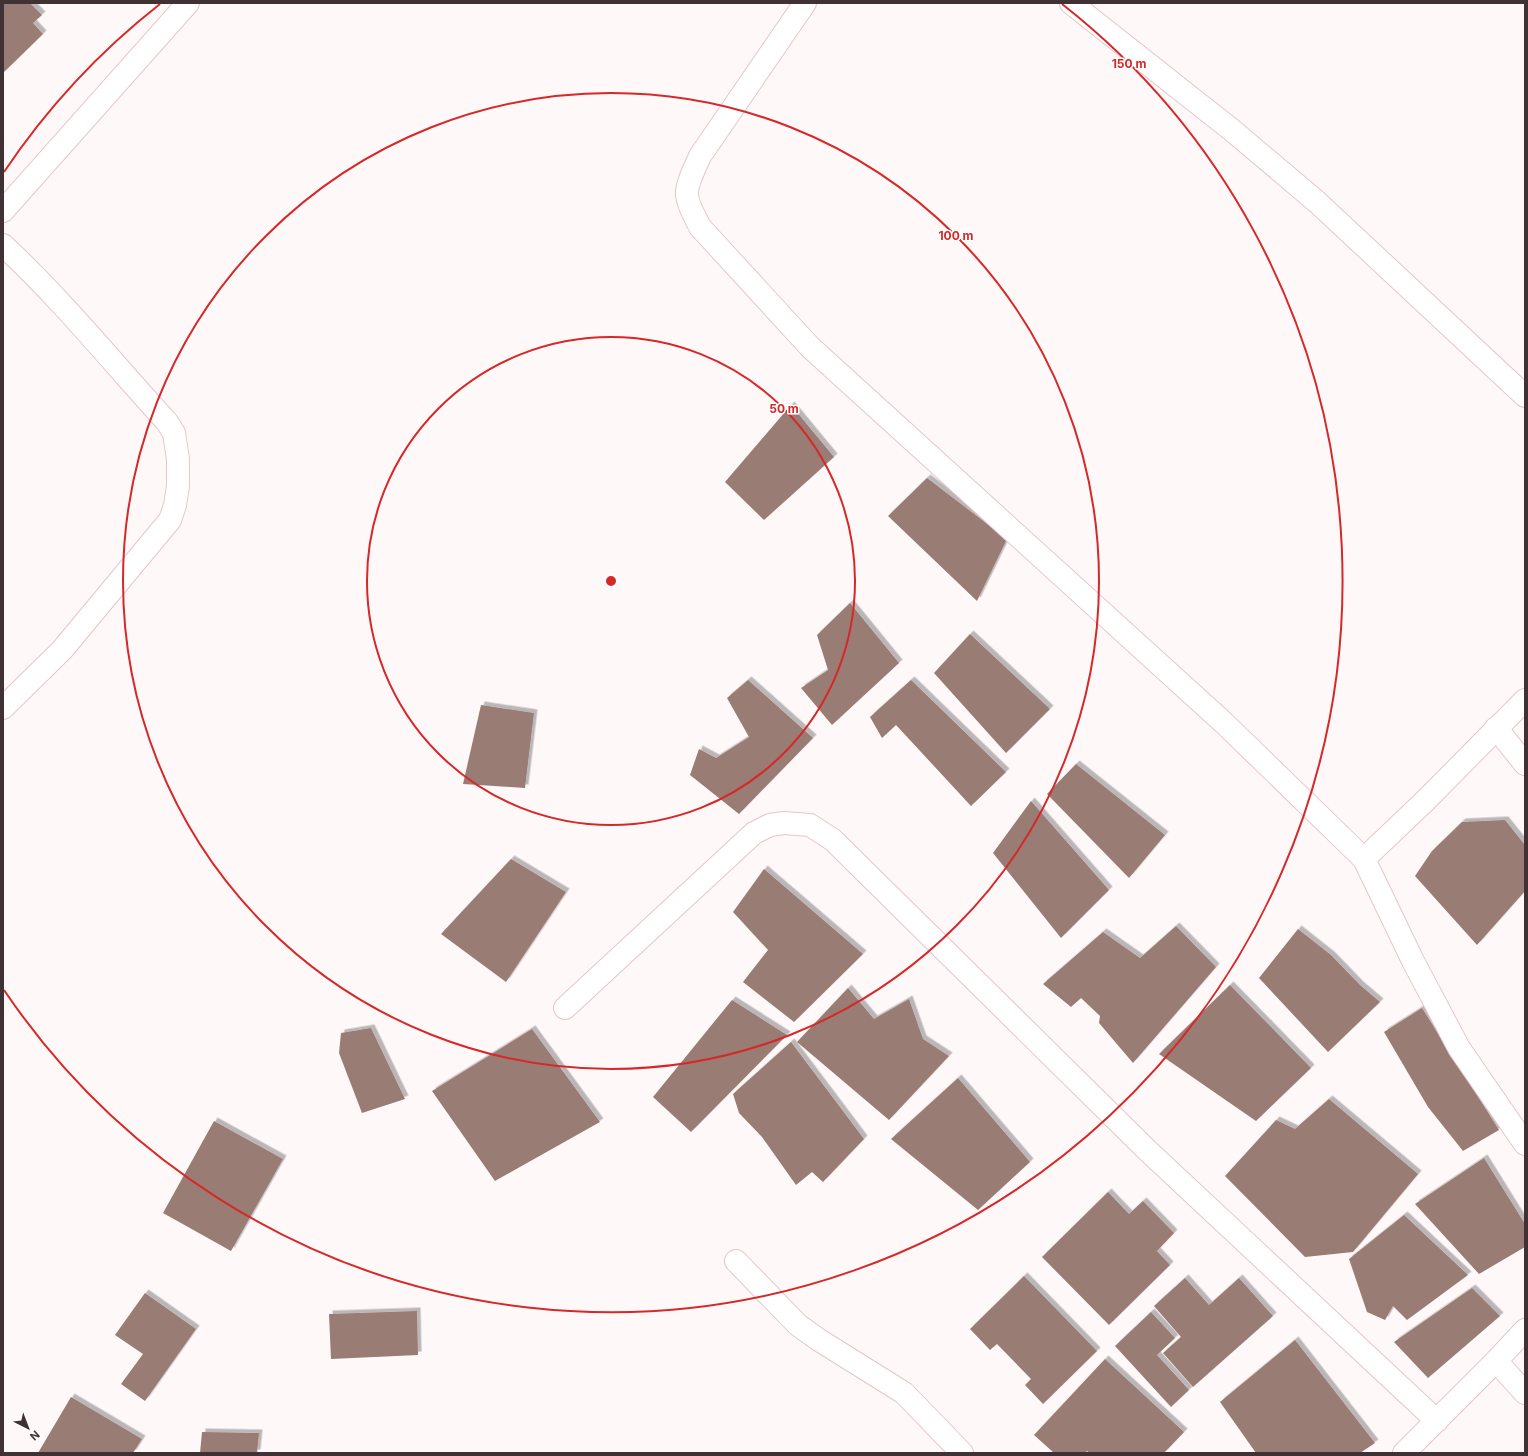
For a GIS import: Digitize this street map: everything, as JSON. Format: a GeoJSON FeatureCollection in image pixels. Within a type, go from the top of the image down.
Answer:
{"type":"FeatureCollection","features":[{"type":"Feature","properties":{"kind":"street"},"geometry":{"type":"LineString","coordinates":[[3,211],[188,3]]}},
{"type":"Feature","properties":{"kind":"street"},"geometry":{"type":"LineString","coordinates":[[805,3],[700,156],[687,194],[690,206],[700,227],[810,347],[1218,718],[1364,859],[1413,961],[1459,1048],[1525,1144]]}},
{"type":"Feature","properties":{"kind":"street"},"geometry":{"type":"LineString","coordinates":[[1071,3],[1233,131],[1318,202],[1525,396]]}},
{"type":"Feature","properties":{"kind":"street"},"geometry":{"type":"LineString","coordinates":[[3,245],[72,316],[167,422],[174,433],[178,459],[178,486],[175,505],[170,520],[62,650],[3,708]]}},
{"type":"Feature","properties":{"kind":"street"},"geometry":{"type":"LineString","coordinates":[[1364,859],[1425,801],[1525,700]]}},
{"type":"Feature","properties":{"kind":"street"},"geometry":{"type":"LineString","coordinates":[[1496,728],[1525,764]]}},
{"type":"Feature","properties":{"kind":"street"},"geometry":{"type":"LineString","coordinates":[[565,1008],[754,833],[770,825],[784,823],[810,825],[833,840],[1148,1151],[1437,1421]]}},
{"type":"Feature","properties":{"kind":"street"},"geometry":{"type":"LineString","coordinates":[[736,1261],[798,1325],[825,1344],[904,1393],[962,1453]]}},
{"type":"Feature","properties":{"kind":"street"},"geometry":{"type":"LineString","coordinates":[[1404,1453],[1525,1330]]}},
{"type":"Feature","properties":{"kind":"street"},"geometry":{"type":"LineString","coordinates":[[1496,1361],[1525,1393]]}},
{"type":"Feature","properties":{"kind":"building"},"geometry":{"type":"Polygon","coordinates":[[[3,3],[30,3],[42,15],[33,23],[43,34],[3,73],[3,3]]]}},
{"type":"Feature","properties":{"kind":"building"},"geometry":{"type":"Polygon","coordinates":[[[791,405],[834,457],[764,520],[725,482],[791,405]]]}},
{"type":"Feature","properties":{"kind":"building"},"geometry":{"type":"Polygon","coordinates":[[[927,478],[1007,539],[977,601],[888,516],[927,478]]]}},
{"type":"Feature","properties":{"kind":"building"},"geometry":{"type":"Polygon","coordinates":[[[850,603],[899,663],[832,725],[801,688],[828,670],[817,635],[850,603]]]}},
{"type":"Feature","properties":{"kind":"building"},"geometry":{"type":"Polygon","coordinates":[[[970,634],[1050,709],[1006,753],[934,673],[970,634]]]}},
{"type":"Feature","properties":{"kind":"building"},"geometry":{"type":"Polygon","coordinates":[[[748,680],[813,738],[739,814],[690,775],[699,749],[716,758],[749,737],[727,698],[748,680]]]}},
{"type":"Feature","properties":{"kind":"building"},"geometry":{"type":"Polygon","coordinates":[[[911,680],[1006,772],[971,806],[896,725],[882,738],[870,717],[911,680]]]}},
{"type":"Feature","properties":{"kind":"building"},"geometry":{"type":"Polygon","coordinates":[[[481,705],[534,713],[525,788],[463,784],[481,705]]]}},
{"type":"Feature","properties":{"kind":"building"},"geometry":{"type":"Polygon","coordinates":[[[1076,764],[1165,835],[1129,878],[1047,794],[1076,764]]]}},
{"type":"Feature","properties":{"kind":"building"},"geometry":{"type":"Polygon","coordinates":[[[1031,801],[1109,890],[1061,938],[993,853],[1031,801]]]}},
{"type":"Feature","properties":{"kind":"building"},"geometry":{"type":"Polygon","coordinates":[[[1505,820],[1525,845],[1525,891],[1477,945],[1415,876],[1432,851],[1462,822],[1505,820]]]}},
{"type":"Feature","properties":{"kind":"building"},"geometry":{"type":"Polygon","coordinates":[[[511,859],[566,892],[506,982],[441,934],[511,859]]]}},
{"type":"Feature","properties":{"kind":"building"},"geometry":{"type":"Polygon","coordinates":[[[764,869],[863,954],[794,1022],[743,982],[768,950],[733,912],[764,869]]]}},
{"type":"Feature","properties":{"kind":"building"},"geometry":{"type":"Polygon","coordinates":[[[1176,926],[1216,967],[1133,1063],[1099,1023],[1100,1016],[1081,998],[1071,1007],[1043,984],[1103,932],[1140,958],[1176,926]]]}},
{"type":"Feature","properties":{"kind":"building"},"geometry":{"type":"Polygon","coordinates":[[[1298,929],[1331,955],[1360,985],[1380,1002],[1328,1052],[1259,978],[1298,929]]]}},
{"type":"Feature","properties":{"kind":"building"},"geometry":{"type":"Polygon","coordinates":[[[1230,985],[1311,1068],[1256,1121],[1159,1054],[1230,985]]]}},
{"type":"Feature","properties":{"kind":"building"},"geometry":{"type":"Polygon","coordinates":[[[848,988],[874,1019],[909,999],[923,1039],[949,1056],[889,1120],[797,1042],[848,988]]]}},
{"type":"Feature","properties":{"kind":"building"},"geometry":{"type":"Polygon","coordinates":[[[732,1000],[787,1035],[691,1132],[653,1097],[732,1000]]]}},
{"type":"Feature","properties":{"kind":"building"},"geometry":{"type":"Polygon","coordinates":[[[1422,1008],[1499,1130],[1463,1151],[1428,1107],[1384,1032],[1422,1008]]]}},
{"type":"Feature","properties":{"kind":"building"},"geometry":{"type":"Polygon","coordinates":[[[371,1028],[405,1099],[362,1113],[339,1053],[341,1033],[371,1028]]]}},
{"type":"Feature","properties":{"kind":"building"},"geometry":{"type":"Polygon","coordinates":[[[532,1029],[600,1122],[495,1181],[432,1091],[532,1029]]]}},
{"type":"Feature","properties":{"kind":"building"},"geometry":{"type":"Polygon","coordinates":[[[791,1042],[864,1139],[823,1182],[812,1172],[796,1185],[762,1137],[739,1113],[733,1094],[791,1042]]]}},
{"type":"Feature","properties":{"kind":"building"},"geometry":{"type":"Polygon","coordinates":[[[958,1078],[1030,1162],[978,1210],[891,1139],[958,1078]]]}},
{"type":"Feature","properties":{"kind":"building"},"geometry":{"type":"Polygon","coordinates":[[[1329,1099],[1418,1174],[1353,1252],[1305,1257],[1225,1176],[1276,1120],[1295,1129],[1329,1099]]]}},
{"type":"Feature","properties":{"kind":"building"},"geometry":{"type":"Polygon","coordinates":[[[214,1121],[283,1159],[231,1251],[163,1213],[214,1121]]]}},
{"type":"Feature","properties":{"kind":"building"},"geometry":{"type":"Polygon","coordinates":[[[1484,1158],[1525,1224],[1525,1247],[1479,1274],[1415,1204],[1484,1158]]]}},
{"type":"Feature","properties":{"kind":"building"},"geometry":{"type":"Polygon","coordinates":[[[1108,1192],[1129,1214],[1143,1201],[1174,1233],[1157,1251],[1170,1265],[1109,1325],[1042,1257],[1108,1192]]]}},
{"type":"Feature","properties":{"kind":"building"},"geometry":{"type":"Polygon","coordinates":[[[1404,1215],[1468,1275],[1407,1320],[1393,1306],[1385,1320],[1367,1312],[1349,1259],[1404,1215]]]}},
{"type":"Feature","properties":{"kind":"building"},"geometry":{"type":"Polygon","coordinates":[[[1024,1276],[1097,1351],[1043,1404],[1025,1385],[1031,1379],[997,1344],[990,1350],[970,1329],[1024,1276]]]}},
{"type":"Feature","properties":{"kind":"building"},"geometry":{"type":"Polygon","coordinates":[[[1185,1278],[1209,1305],[1239,1278],[1273,1316],[1193,1387],[1163,1353],[1181,1337],[1154,1306],[1185,1278]]]}},
{"type":"Feature","properties":{"kind":"building"},"geometry":{"type":"Polygon","coordinates":[[[1472,1288],[1500,1316],[1428,1378],[1394,1342],[1472,1288]]]}},
{"type":"Feature","properties":{"kind":"building"},"geometry":{"type":"Polygon","coordinates":[[[145,1293],[196,1329],[145,1401],[121,1384],[143,1354],[115,1335],[145,1293]]]}},
{"type":"Feature","properties":{"kind":"building"},"geometry":{"type":"Polygon","coordinates":[[[417,1311],[418,1355],[331,1359],[329,1314],[417,1311]]]}},
{"type":"Feature","properties":{"kind":"building"},"geometry":{"type":"Polygon","coordinates":[[[1151,1312],[1175,1338],[1157,1355],[1189,1390],[1171,1407],[1115,1346],[1151,1312]]]}},
{"type":"Feature","properties":{"kind":"building"},"geometry":{"type":"Polygon","coordinates":[[[1295,1340],[1375,1443],[1360,1453],[1256,1453],[1220,1402],[1295,1340]]]}},
{"type":"Feature","properties":{"kind":"building"},"geometry":{"type":"Polygon","coordinates":[[[1105,1359],[1184,1432],[1164,1453],[1089,1453],[1087,1451],[1085,1453],[1054,1453],[1034,1435],[1105,1359]]]}},
{"type":"Feature","properties":{"kind":"building"},"geometry":{"type":"Polygon","coordinates":[[[71,1397],[142,1439],[133,1453],[38,1453],[71,1397]]]}},
{"type":"Feature","properties":{"kind":"building"},"geometry":{"type":"Polygon","coordinates":[[[202,1432],[259,1433],[257,1453],[200,1453],[202,1432]]]}}]}
